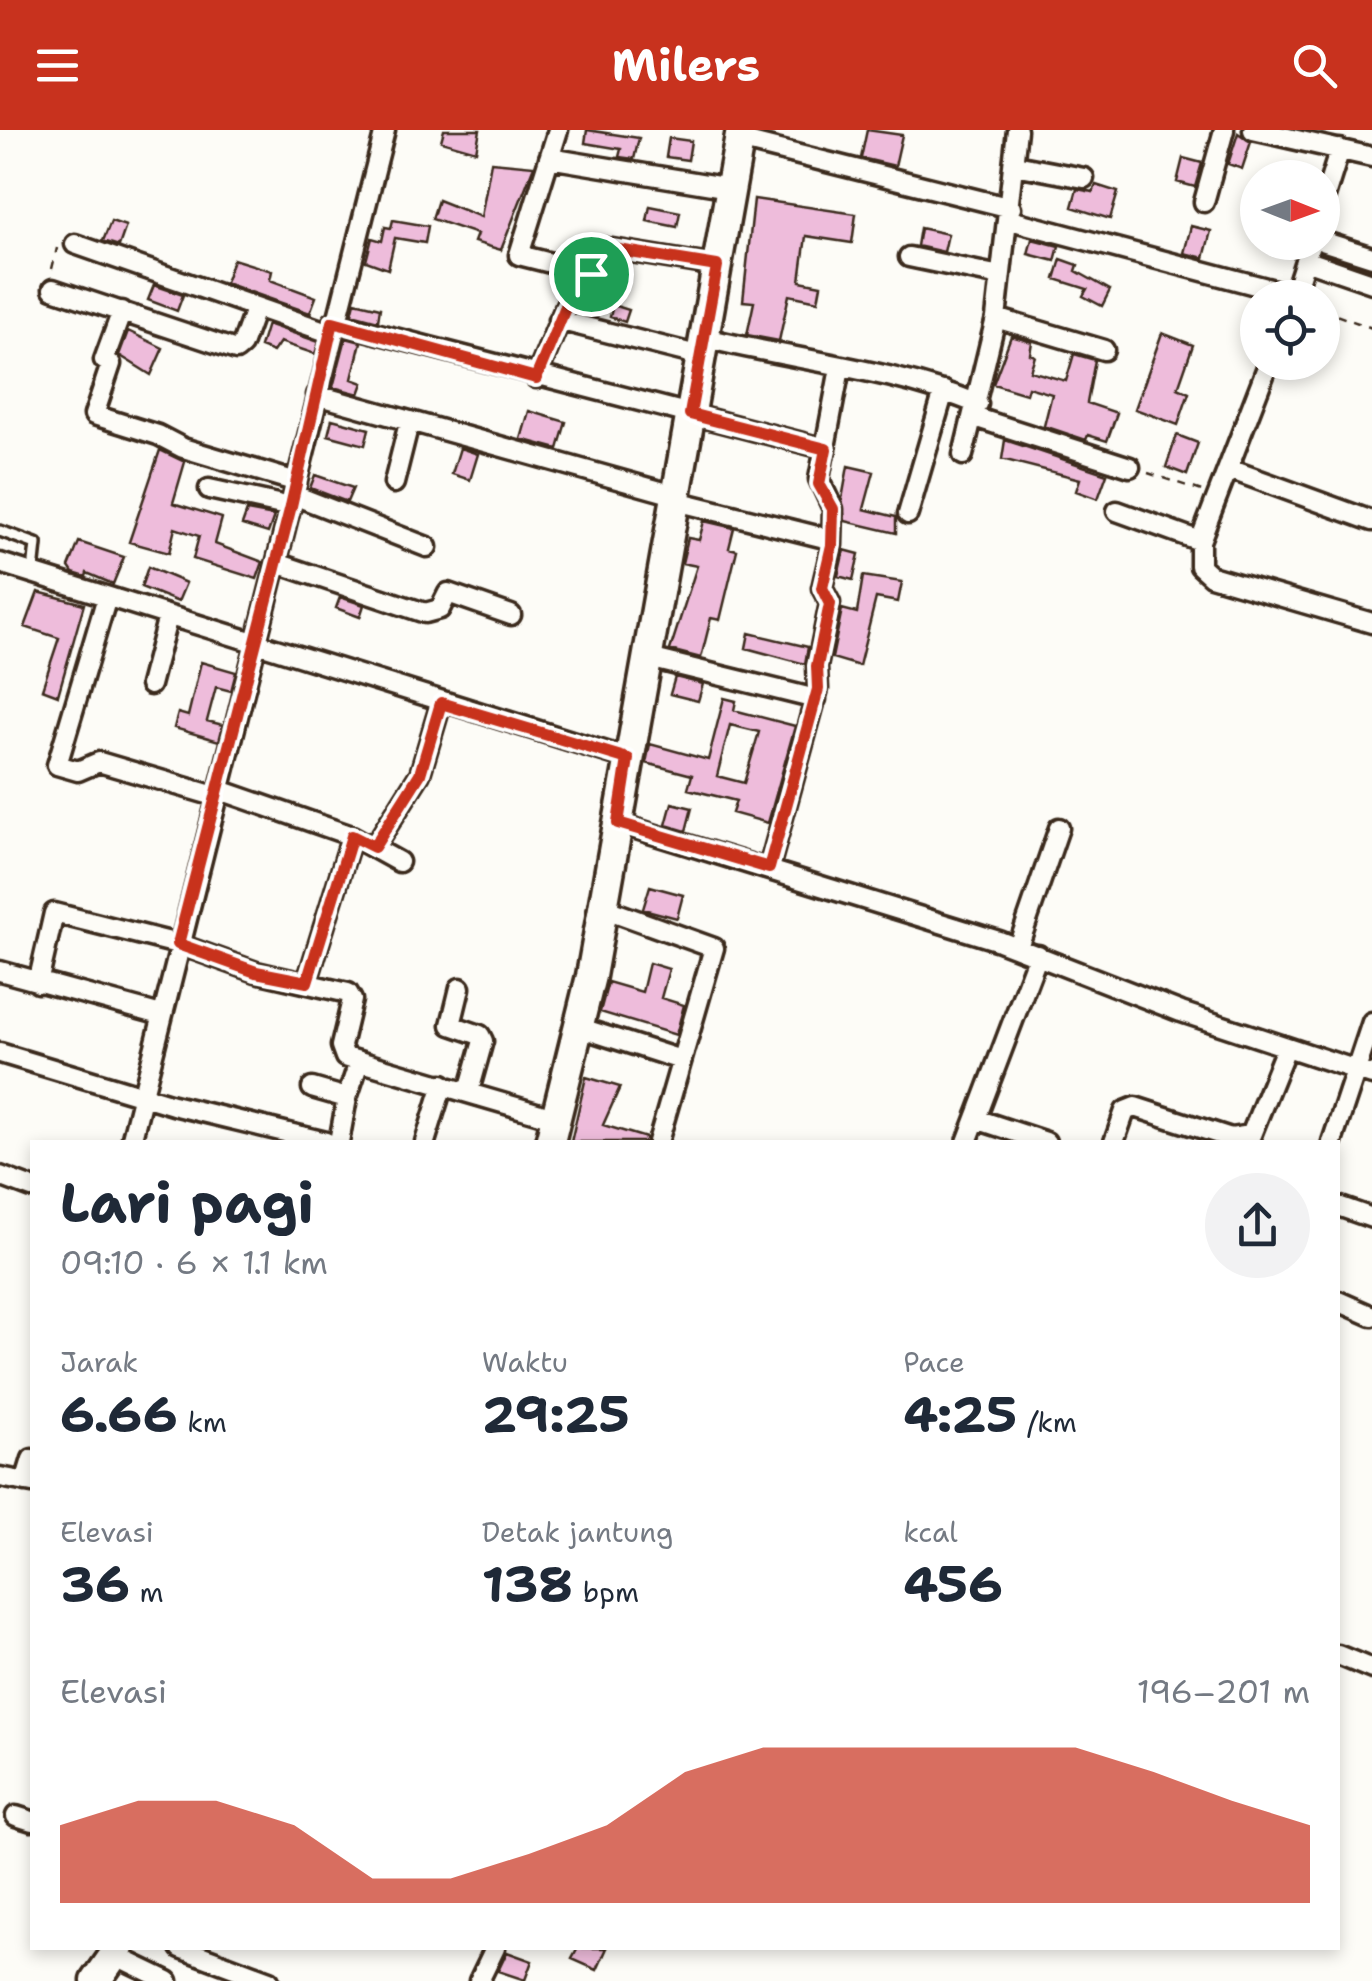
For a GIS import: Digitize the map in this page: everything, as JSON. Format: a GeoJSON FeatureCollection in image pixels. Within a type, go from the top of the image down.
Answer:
{"type":"FeatureCollection","features":[{"type":"Feature","properties":{"kind":"main road"},"geometry":{"type":"LineString","coordinates":[[554,1131],[604,908],[739,133]]}},
{"type":"Feature","properties":{"kind":"main road"},"geometry":{"type":"LineString","coordinates":[[96,1981],[116,1951]]}},
{"type":"Feature","properties":{"kind":"street"},"geometry":{"type":"LineString","coordinates":[[131,1140],[332,328],[385,130]]}},
{"type":"Feature","properties":{"kind":"street"},"geometry":{"type":"LineString","coordinates":[[558,130],[517,254],[591,274]]}},
{"type":"Feature","properties":{"kind":"street"},"geometry":{"type":"LineString","coordinates":[[963,455],[996,318],[1011,214],[1017,130]]}},
{"type":"Feature","properties":{"kind":"street"},"geometry":{"type":"LineString","coordinates":[[1204,202],[1224,130]]}},
{"type":"Feature","properties":{"kind":"street"},"geometry":{"type":"LineString","coordinates":[[1252,130],[1286,134],[1372,157]]}},
{"type":"Feature","properties":{"kind":"street"},"geometry":{"type":"LineString","coordinates":[[739,133],[1240,281]]}},
{"type":"Feature","properties":{"kind":"street"},"geometry":{"type":"LineString","coordinates":[[1337,160],[1340,149]]}},
{"type":"Feature","properties":{"kind":"street"},"geometry":{"type":"LineString","coordinates":[[549,158],[730,188]]}},
{"type":"Feature","properties":{"kind":"street"},"geometry":{"type":"LineString","coordinates":[[1014,165],[1084,178]]}},
{"type":"Feature","properties":{"kind":"street"},"geometry":{"type":"LineString","coordinates":[[76,244],[255,309],[826,449]]}},
{"type":"Feature","properties":{"kind":"street"},"geometry":{"type":"LineString","coordinates":[[1340,247],[1372,257]]}},
{"type":"Feature","properties":{"kind":"street"},"geometry":{"type":"LineString","coordinates":[[536,378],[558,320],[591,274],[596,253],[606,248],[717,266]]}},
{"type":"Feature","properties":{"kind":"street"},"geometry":{"type":"LineString","coordinates":[[908,257],[1000,276]]}},
{"type":"Feature","properties":{"kind":"street"},"geometry":{"type":"LineString","coordinates":[[1325,260],[1372,283]]}},
{"type":"Feature","properties":{"kind":"street"},"geometry":{"type":"LineString","coordinates":[[53,289],[236,350],[255,309]]}},
{"type":"Feature","properties":{"kind":"street"},"geometry":{"type":"LineString","coordinates":[[122,311],[104,360],[111,364],[94,415],[158,435],[427,547]]}},
{"type":"Feature","properties":{"kind":"street"},"geometry":{"type":"LineString","coordinates":[[996,318],[1104,350]]}},
{"type":"Feature","properties":{"kind":"street"},"geometry":{"type":"LineString","coordinates":[[558,320],[840,368],[944,391],[976,410],[1130,466]]}},
{"type":"Feature","properties":{"kind":"street"},"geometry":{"type":"LineString","coordinates":[[769,868],[816,700],[830,604],[822,595],[832,545],[829,538],[833,509],[819,484],[840,368]]}},
{"type":"Feature","properties":{"kind":"street"},"geometry":{"type":"LineString","coordinates":[[1261,380],[1200,541],[1200,566],[1211,576],[1372,623]]}},
{"type":"Feature","properties":{"kind":"street"},"geometry":{"type":"LineString","coordinates":[[908,514],[944,391]]}},
{"type":"Feature","properties":{"kind":"street"},"geometry":{"type":"LineString","coordinates":[[317,395],[829,538]]}},
{"type":"Feature","properties":{"kind":"street"},"geometry":{"type":"LineString","coordinates":[[394,483],[409,423]]}},
{"type":"Feature","properties":{"kind":"street"},"geometry":{"type":"LineString","coordinates":[[1229,469],[1372,521]]}},
{"type":"Feature","properties":{"kind":"street"},"geometry":{"type":"LineString","coordinates":[[209,488],[294,494]]}},
{"type":"Feature","properties":{"kind":"street"},"geometry":{"type":"LineString","coordinates":[[1116,511],[1200,541]]}},
{"type":"Feature","properties":{"kind":"street"},"geometry":{"type":"LineString","coordinates":[[0,563],[628,759]]}},
{"type":"Feature","properties":{"kind":"street"},"geometry":{"type":"LineString","coordinates":[[277,563],[425,613],[440,609],[448,593],[512,615]]}},
{"type":"Feature","properties":{"kind":"street"},"geometry":{"type":"LineString","coordinates":[[108,597],[56,765],[78,771],[99,762],[219,794],[352,836],[399,862]]}},
{"type":"Feature","properties":{"kind":"street"},"geometry":{"type":"LineString","coordinates":[[150,685],[168,616]]}},
{"type":"Feature","properties":{"kind":"street"},"geometry":{"type":"LineString","coordinates":[[645,656],[816,700]]}},
{"type":"Feature","properties":{"kind":"street"},"geometry":{"type":"LineString","coordinates":[[374,847],[420,774],[441,703]]}},
{"type":"Feature","properties":{"kind":"street"},"geometry":{"type":"LineString","coordinates":[[618,823],[1018,947],[1286,1048],[1364,1073]]}},
{"type":"Feature","properties":{"kind":"street"},"geometry":{"type":"LineString","coordinates":[[1018,947],[1060,828]]}},
{"type":"Feature","properties":{"kind":"street"},"geometry":{"type":"LineString","coordinates":[[307,982],[352,836]]}},
{"type":"Feature","properties":{"kind":"street"},"geometry":{"type":"LineString","coordinates":[[604,908],[714,948],[659,1140]]}},
{"type":"Feature","properties":{"kind":"street"},"geometry":{"type":"LineString","coordinates":[[38,984],[54,913],[178,944],[256,972],[351,996],[341,1053],[359,1062],[469,1091],[554,1131]]}},
{"type":"Feature","properties":{"kind":"street"},"geometry":{"type":"LineString","coordinates":[[968,1140],[1038,955]]}},
{"type":"Feature","properties":{"kind":"street"},"geometry":{"type":"LineString","coordinates":[[0,971],[161,1015]]}},
{"type":"Feature","properties":{"kind":"street"},"geometry":{"type":"LineString","coordinates":[[460,988],[451,1025],[480,1036],[483,1042],[469,1091]]}},
{"type":"Feature","properties":{"kind":"street"},"geometry":{"type":"LineString","coordinates":[[1333,1140],[1364,1073],[1372,1022]]}},
{"type":"Feature","properties":{"kind":"street"},"geometry":{"type":"LineString","coordinates":[[578,1028],[680,1060]]}},
{"type":"Feature","properties":{"kind":"street"},"geometry":{"type":"LineString","coordinates":[[1115,1140],[1125,1112],[1135,1107],[1231,1138],[1251,1135],[1286,1048]]}},
{"type":"Feature","properties":{"kind":"street"},"geometry":{"type":"LineString","coordinates":[[0,1053],[142,1096],[318,1140]]}},
{"type":"Feature","properties":{"kind":"street"},"geometry":{"type":"LineString","coordinates":[[339,1140],[359,1062]]}},
{"type":"Feature","properties":{"kind":"street"},"geometry":{"type":"LineString","coordinates":[[426,1140],[443,1084]]}},
{"type":"Feature","properties":{"kind":"street"},"geometry":{"type":"LineString","coordinates":[[312,1088],[347,1098]]}},
{"type":"Feature","properties":{"kind":"street"},"geometry":{"type":"LineString","coordinates":[[976,1119],[1040,1140]]}},
{"type":"Feature","properties":{"kind":"street"},"geometry":{"type":"LineString","coordinates":[[0,1178],[30,1187]]}},
{"type":"Feature","properties":{"kind":"street"},"geometry":{"type":"LineString","coordinates":[[1340,1207],[1372,1218]]}},
{"type":"Feature","properties":{"kind":"street"},"geometry":{"type":"LineString","coordinates":[[1340,1302],[1372,1316]]}},
{"type":"Feature","properties":{"kind":"street"},"geometry":{"type":"LineString","coordinates":[[0,1477],[29,1483]]}},
{"type":"Feature","properties":{"kind":"street"},"geometry":{"type":"LineString","coordinates":[[1340,1656],[1372,1668]]}},
{"type":"Feature","properties":{"kind":"street"},"geometry":{"type":"LineString","coordinates":[[186,1950],[270,1981]]}},
{"type":"Feature","properties":{"kind":"street"},"geometry":{"type":"LineString","coordinates":[[480,1981],[494,1950]]}},
{"type":"Feature","properties":{"kind":"street"},"geometry":{"type":"LineString","coordinates":[[116,1951],[168,1981]]}},
{"type":"Feature","properties":{"kind":"lane"},"geometry":{"type":"LineString","coordinates":[[0,531],[36,544],[33,572]]}},
{"type":"Feature","properties":{"kind":"path"},"geometry":{"type":"LineString","coordinates":[[53,289],[48,282],[58,243],[76,244]]}},
{"type":"Feature","properties":{"kind":"path"},"geometry":{"type":"LineString","coordinates":[[1340,316],[1372,328]]}},
{"type":"Feature","properties":{"kind":"path"},"geometry":{"type":"LineString","coordinates":[[1130,466],[1218,496]]}},
{"type":"Feature","properties":{"kind":"building"},"geometry":{"type":"Polygon","coordinates":[[[444,130],[480,130],[476,151],[441,141],[444,130]]]}},
{"type":"Feature","properties":{"kind":"building"},"geometry":{"type":"Polygon","coordinates":[[[587,130],[639,138],[634,159],[619,157],[621,149],[585,143],[587,130]]]}},
{"type":"Feature","properties":{"kind":"building"},"geometry":{"type":"Polygon","coordinates":[[[867,130],[902,135],[895,166],[861,158],[867,130]]]}},
{"type":"Feature","properties":{"kind":"building"},"geometry":{"type":"Polygon","coordinates":[[[1238,133],[1251,142],[1245,160],[1240,160],[1240,168],[1228,164],[1238,133]]]}},
{"type":"Feature","properties":{"kind":"building"},"geometry":{"type":"Polygon","coordinates":[[[669,138],[691,141],[688,160],[666,157],[669,138]]]}},
{"type":"Feature","properties":{"kind":"building"},"geometry":{"type":"Polygon","coordinates":[[[1183,158],[1202,163],[1195,187],[1177,182],[1183,158]]]}},
{"type":"Feature","properties":{"kind":"building"},"geometry":{"type":"Polygon","coordinates":[[[491,162],[534,166],[501,250],[474,242],[477,234],[432,219],[438,200],[481,217],[491,162]]]}},
{"type":"Feature","properties":{"kind":"building"},"geometry":{"type":"Polygon","coordinates":[[[1096,185],[1118,192],[1110,219],[1072,207],[1077,189],[1093,192],[1096,185]]]}},
{"type":"Feature","properties":{"kind":"building"},"geometry":{"type":"Polygon","coordinates":[[[754,199],[856,214],[852,243],[806,236],[800,281],[821,285],[818,301],[789,295],[779,341],[747,335],[754,302],[743,301],[754,199]]]}},
{"type":"Feature","properties":{"kind":"building"},"geometry":{"type":"Polygon","coordinates":[[[650,206],[680,212],[677,227],[647,221],[650,206]]]}},
{"type":"Feature","properties":{"kind":"building"},"geometry":{"type":"Polygon","coordinates":[[[393,220],[428,226],[425,243],[395,238],[388,269],[366,261],[372,238],[382,241],[385,227],[391,228],[393,220]]]}},
{"type":"Feature","properties":{"kind":"building"},"geometry":{"type":"Polygon","coordinates":[[[111,221],[126,226],[119,246],[103,241],[111,221]]]}},
{"type":"Feature","properties":{"kind":"building"},"geometry":{"type":"Polygon","coordinates":[[[1191,226],[1211,231],[1204,258],[1184,253],[1191,226]]]}},
{"type":"Feature","properties":{"kind":"building"},"geometry":{"type":"Polygon","coordinates":[[[920,228],[948,234],[944,252],[917,246],[920,228]]]}},
{"type":"Feature","properties":{"kind":"building"},"geometry":{"type":"Polygon","coordinates":[[[1032,239],[1059,246],[1055,261],[1028,254],[1032,239]]]}},
{"type":"Feature","properties":{"kind":"building"},"geometry":{"type":"Polygon","coordinates":[[[233,259],[272,271],[270,280],[316,297],[310,313],[225,283],[233,259]]]}},
{"type":"Feature","properties":{"kind":"building"},"geometry":{"type":"Polygon","coordinates":[[[1061,259],[1078,265],[1076,271],[1110,290],[1102,306],[1083,296],[1087,289],[1055,279],[1061,259]]]}},
{"type":"Feature","properties":{"kind":"building"},"geometry":{"type":"Polygon","coordinates":[[[154,285],[183,295],[177,311],[148,300],[154,285]]]}},
{"type":"Feature","properties":{"kind":"building"},"geometry":{"type":"Polygon","coordinates":[[[355,302],[380,308],[378,321],[352,314],[355,302]]]}},
{"type":"Feature","properties":{"kind":"building"},"geometry":{"type":"Polygon","coordinates":[[[613,305],[629,310],[625,322],[610,317],[613,305]]]}},
{"type":"Feature","properties":{"kind":"building"},"geometry":{"type":"Polygon","coordinates":[[[267,324],[319,342],[315,354],[280,342],[273,352],[260,347],[267,324]]]}},
{"type":"Feature","properties":{"kind":"building"},"geometry":{"type":"Polygon","coordinates":[[[128,331],[163,348],[151,375],[119,355],[128,331]]]}},
{"type":"Feature","properties":{"kind":"building"},"geometry":{"type":"Polygon","coordinates":[[[1162,333],[1193,345],[1178,388],[1189,393],[1178,425],[1135,409],[1162,333]]]}},
{"type":"Feature","properties":{"kind":"building"},"geometry":{"type":"Polygon","coordinates":[[[1011,336],[1032,342],[1030,354],[1035,356],[1030,371],[1066,381],[1074,354],[1095,360],[1087,403],[1117,413],[1107,441],[1088,435],[1086,440],[1044,426],[1052,394],[1028,387],[1026,394],[993,384],[1011,336]]]}},
{"type":"Feature","properties":{"kind":"building"},"geometry":{"type":"Polygon","coordinates":[[[346,338],[361,342],[352,379],[363,383],[359,394],[333,387],[346,338]]]}},
{"type":"Feature","properties":{"kind":"building"},"geometry":{"type":"Polygon","coordinates":[[[529,411],[566,422],[558,449],[521,439],[529,411]]]}},
{"type":"Feature","properties":{"kind":"building"},"geometry":{"type":"Polygon","coordinates":[[[332,419],[369,429],[365,445],[328,435],[332,419]]]}},
{"type":"Feature","properties":{"kind":"building"},"geometry":{"type":"Polygon","coordinates":[[[1177,435],[1198,443],[1187,475],[1166,467],[1177,435]]]}},
{"type":"Feature","properties":{"kind":"building"},"geometry":{"type":"Polygon","coordinates":[[[1005,440],[1107,474],[1098,499],[1076,491],[1080,479],[1002,459],[1005,440]]]}},
{"type":"Feature","properties":{"kind":"building"},"geometry":{"type":"Polygon","coordinates":[[[460,448],[478,454],[470,480],[452,474],[460,448]]]}},
{"type":"Feature","properties":{"kind":"building"},"geometry":{"type":"Polygon","coordinates":[[[160,450],[185,462],[173,503],[222,518],[215,544],[263,562],[257,579],[193,559],[199,536],[175,528],[169,553],[129,542],[160,450]]]}},
{"type":"Feature","properties":{"kind":"building"},"geometry":{"type":"Polygon","coordinates":[[[848,466],[874,472],[864,509],[896,517],[896,533],[845,521],[842,499],[848,466]]]}},
{"type":"Feature","properties":{"kind":"building"},"geometry":{"type":"Polygon","coordinates":[[[315,475],[353,488],[347,502],[310,488],[315,475]]]}},
{"type":"Feature","properties":{"kind":"building"},"geometry":{"type":"Polygon","coordinates":[[[247,511],[274,516],[268,533],[242,525],[247,511]]]}},
{"type":"Feature","properties":{"kind":"building"},"geometry":{"type":"Polygon","coordinates":[[[704,521],[734,528],[729,548],[737,550],[720,620],[711,618],[701,658],[670,650],[697,566],[682,563],[688,538],[699,540],[704,521]]]}},
{"type":"Feature","properties":{"kind":"building"},"geometry":{"type":"Polygon","coordinates":[[[79,542],[124,557],[113,584],[87,573],[86,577],[73,573],[69,567],[79,542]]]}},
{"type":"Feature","properties":{"kind":"building"},"geometry":{"type":"Polygon","coordinates":[[[844,550],[859,554],[853,580],[838,576],[844,550]]]}},
{"type":"Feature","properties":{"kind":"building"},"geometry":{"type":"Polygon","coordinates":[[[148,567],[186,583],[178,602],[141,587],[148,567]]]}},
{"type":"Feature","properties":{"kind":"building"},"geometry":{"type":"Polygon","coordinates":[[[863,576],[902,582],[898,602],[876,598],[859,666],[832,658],[842,609],[857,613],[863,576]]]}},
{"type":"Feature","properties":{"kind":"building"},"geometry":{"type":"Polygon","coordinates":[[[38,592],[84,604],[58,695],[42,689],[59,638],[25,627],[38,592]]]}},
{"type":"Feature","properties":{"kind":"building"},"geometry":{"type":"Polygon","coordinates":[[[340,597],[364,605],[360,617],[336,608],[340,597]]]}},
{"type":"Feature","properties":{"kind":"building"},"geometry":{"type":"Polygon","coordinates":[[[749,633],[808,647],[805,664],[746,648],[749,633]]]}},
{"type":"Feature","properties":{"kind":"building"},"geometry":{"type":"Polygon","coordinates":[[[201,662],[236,672],[231,691],[216,687],[207,721],[223,725],[219,741],[174,728],[178,713],[188,716],[201,662]]]}},
{"type":"Feature","properties":{"kind":"building"},"geometry":{"type":"Polygon","coordinates":[[[675,677],[703,684],[698,701],[670,694],[675,677]]]}},
{"type":"Feature","properties":{"kind":"building"},"geometry":{"type":"Polygon","coordinates":[[[724,698],[736,701],[734,710],[795,726],[768,823],[732,813],[736,801],[688,789],[692,775],[646,763],[650,744],[708,760],[724,698]],[[730,725],[717,776],[744,783],[759,732],[730,725]]]}},
{"type":"Feature","properties":{"kind":"building"},"geometry":{"type":"Polygon","coordinates":[[[672,803],[692,808],[686,831],[666,825],[672,803]]]}},
{"type":"Feature","properties":{"kind":"building"},"geometry":{"type":"Polygon","coordinates":[[[650,886],[683,895],[677,918],[643,909],[650,886]]]}},
{"type":"Feature","properties":{"kind":"building"},"geometry":{"type":"Polygon","coordinates":[[[649,963],[669,969],[661,998],[684,1005],[676,1035],[600,1012],[608,982],[642,992],[649,963]]]}},
{"type":"Feature","properties":{"kind":"building"},"geometry":{"type":"Polygon","coordinates":[[[586,1077],[620,1087],[603,1125],[646,1138],[646,1140],[571,1140],[586,1077]]]}},
{"type":"Feature","properties":{"kind":"building"},"geometry":{"type":"Polygon","coordinates":[[[577,1950],[606,1950],[597,1970],[572,1959],[577,1950]]]}},
{"type":"Feature","properties":{"kind":"building"},"geometry":{"type":"Polygon","coordinates":[[[507,1952],[532,1961],[525,1980],[498,1971],[507,1952]]]}},
{"type":"Feature","properties":{"kind":"route"},"geometry":{"type":"LineString","coordinates":[[606,248],[717,266],[690,414],[770,438],[826,449],[819,484],[833,509],[829,538],[832,545],[822,588],[823,598],[830,604],[817,666],[818,689],[800,768],[769,868],[618,823],[628,759],[441,703],[420,774],[374,847],[352,836],[307,982],[256,972],[178,944],[291,506],[333,322],[536,378],[558,320],[588,284],[591,274],[596,253],[606,248]]}}]}
